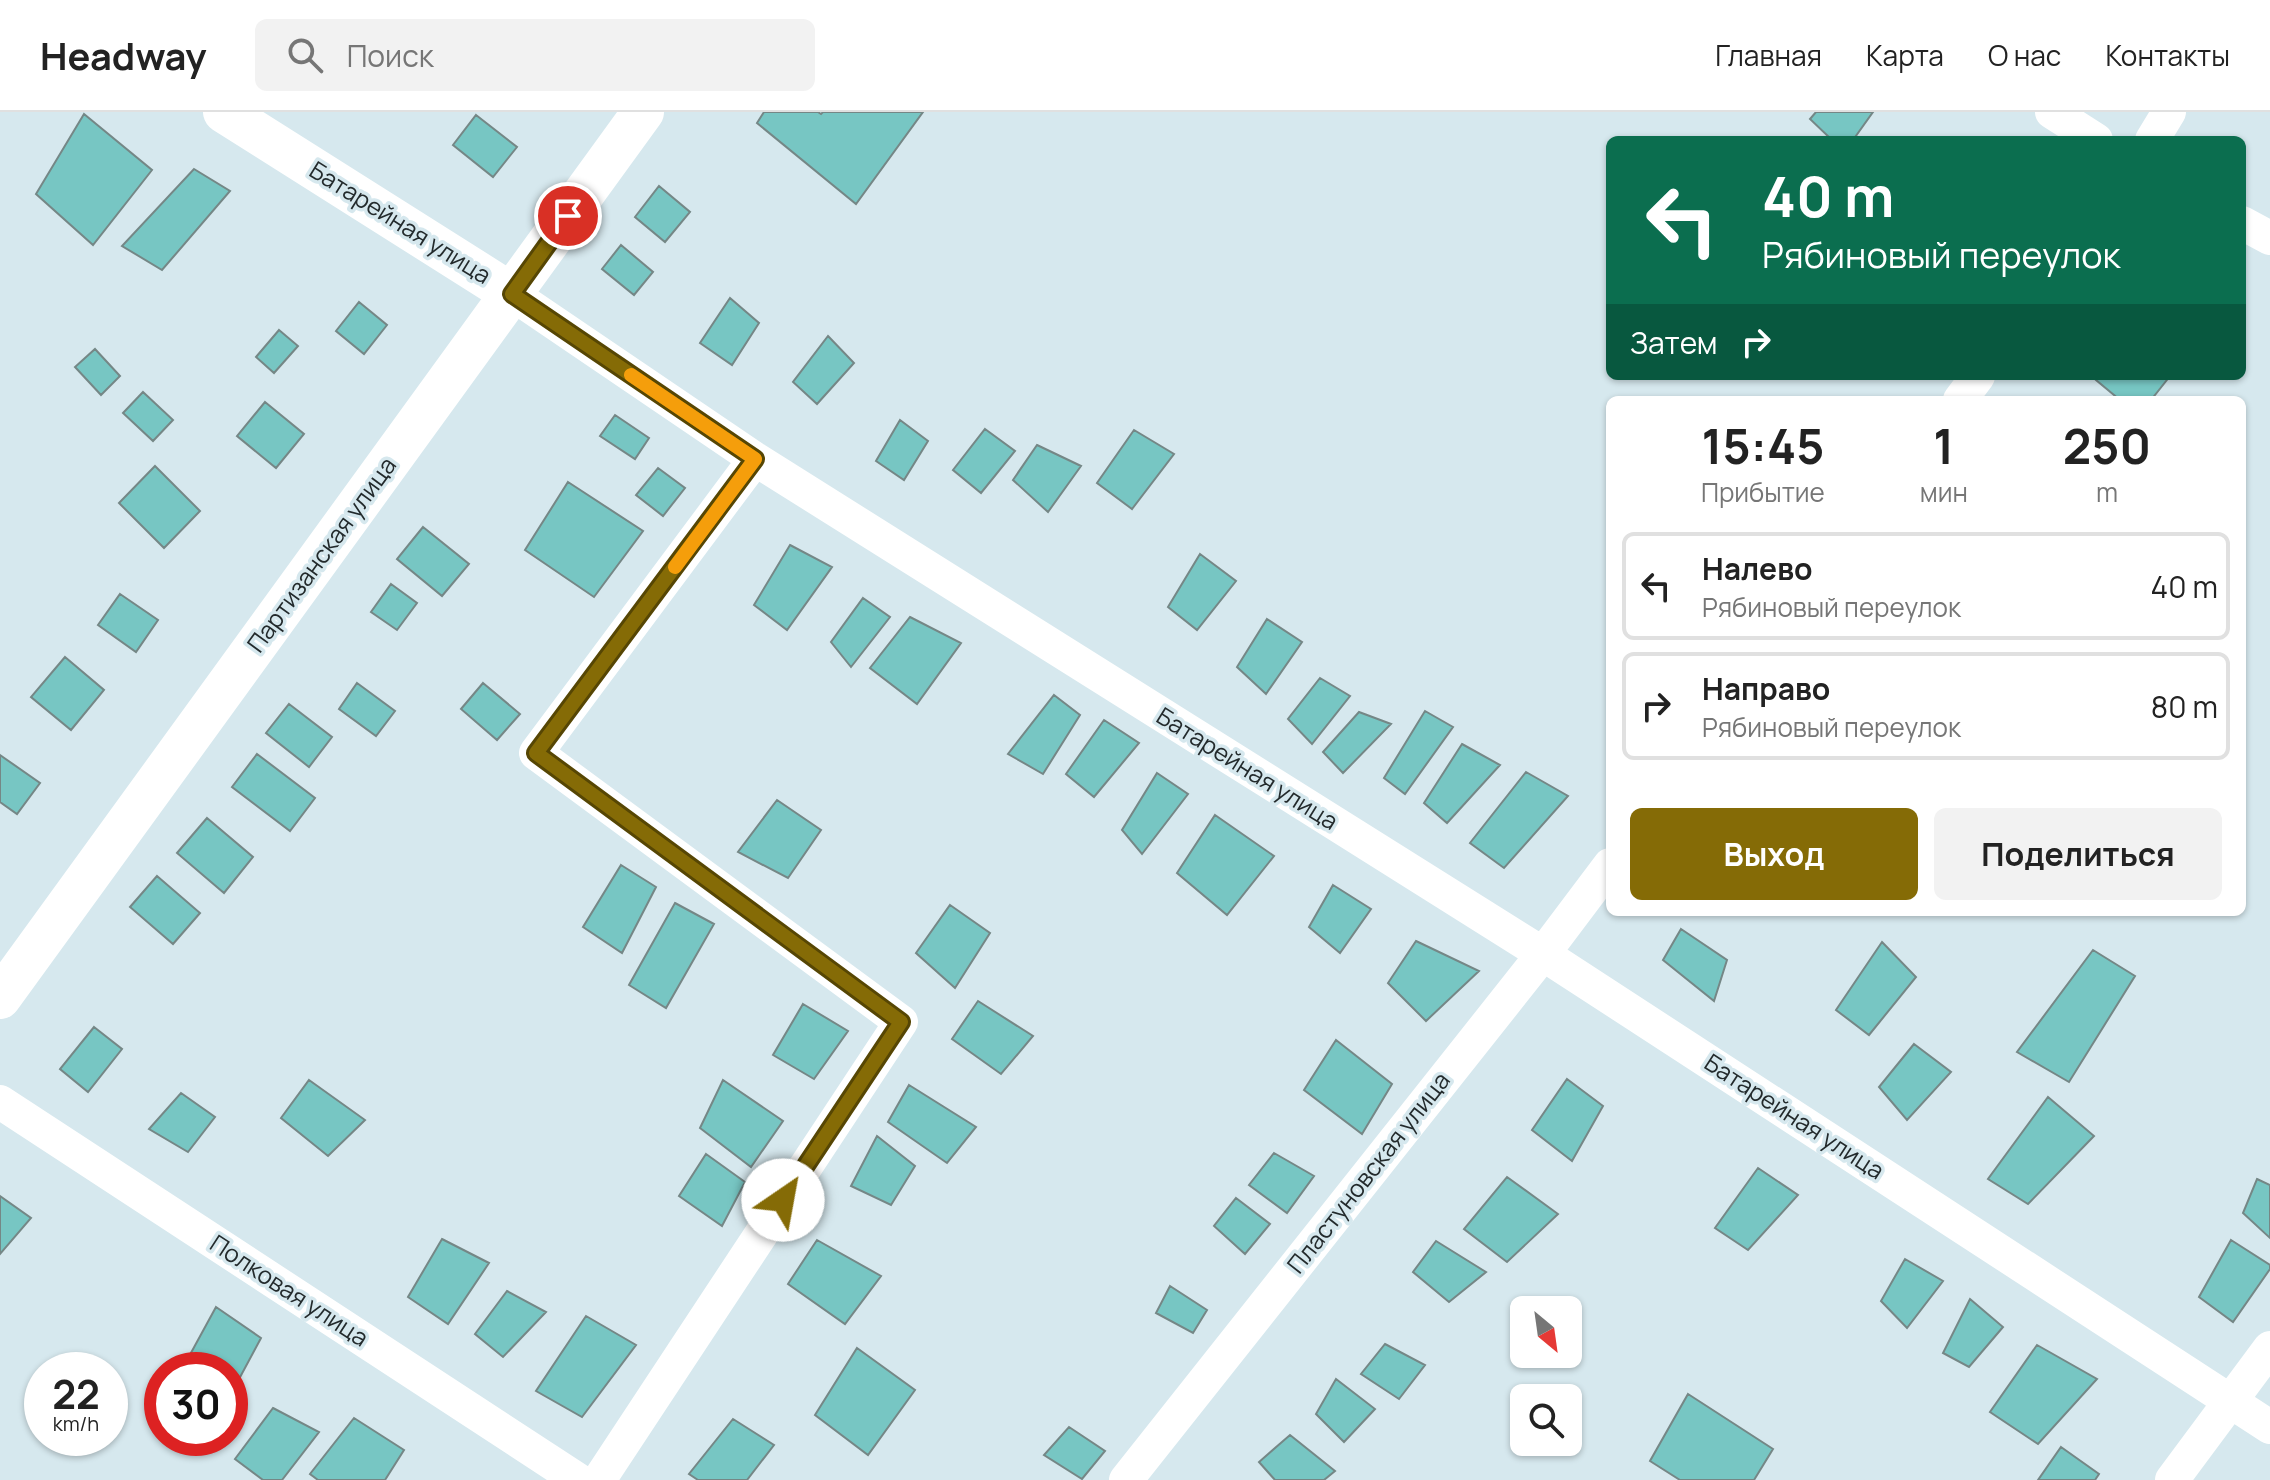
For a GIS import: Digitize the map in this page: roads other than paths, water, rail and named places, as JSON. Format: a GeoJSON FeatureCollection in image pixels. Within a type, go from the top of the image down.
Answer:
{"type":"FeatureCollection","features":[{"type":"Feature","properties":{"kind":"street","name":"Батарейная улица"},"geometry":{"type":"LineString","coordinates":[[224,112],[512,294],[755,459],[1543,954],[2270,1427]]}},
{"type":"Feature","properties":{"kind":"street","name":"Партизанская улица"},"geometry":{"type":"LineString","coordinates":[[0,998],[643,112]]}},
{"type":"Feature","properties":{"kind":"street"},"geometry":{"type":"LineString","coordinates":[[2052,112],[2090,136]]}},
{"type":"Feature","properties":{"kind":"street"},"geometry":{"type":"LineString","coordinates":[[2154,136],[2169,112]]}},
{"type":"Feature","properties":{"kind":"street"},"geometry":{"type":"LineString","coordinates":[[2246,225],[2270,238]]}},
{"type":"Feature","properties":{"kind":"street"},"geometry":{"type":"LineString","coordinates":[[599,1480],[901,1022],[536,753],[755,459]]}},
{"type":"Feature","properties":{"kind":"street","name":"Пластуновская улица"},"geometry":{"type":"LineString","coordinates":[[1126,1480],[1606,870]]}},
{"type":"Feature","properties":{"kind":"street","name":"Полковая улица"},"geometry":{"type":"LineString","coordinates":[[0,1102],[578,1480]]}},
{"type":"Feature","properties":{"kind":"street"},"geometry":{"type":"LineString","coordinates":[[2172,1480],[2270,1348]]}}]}
